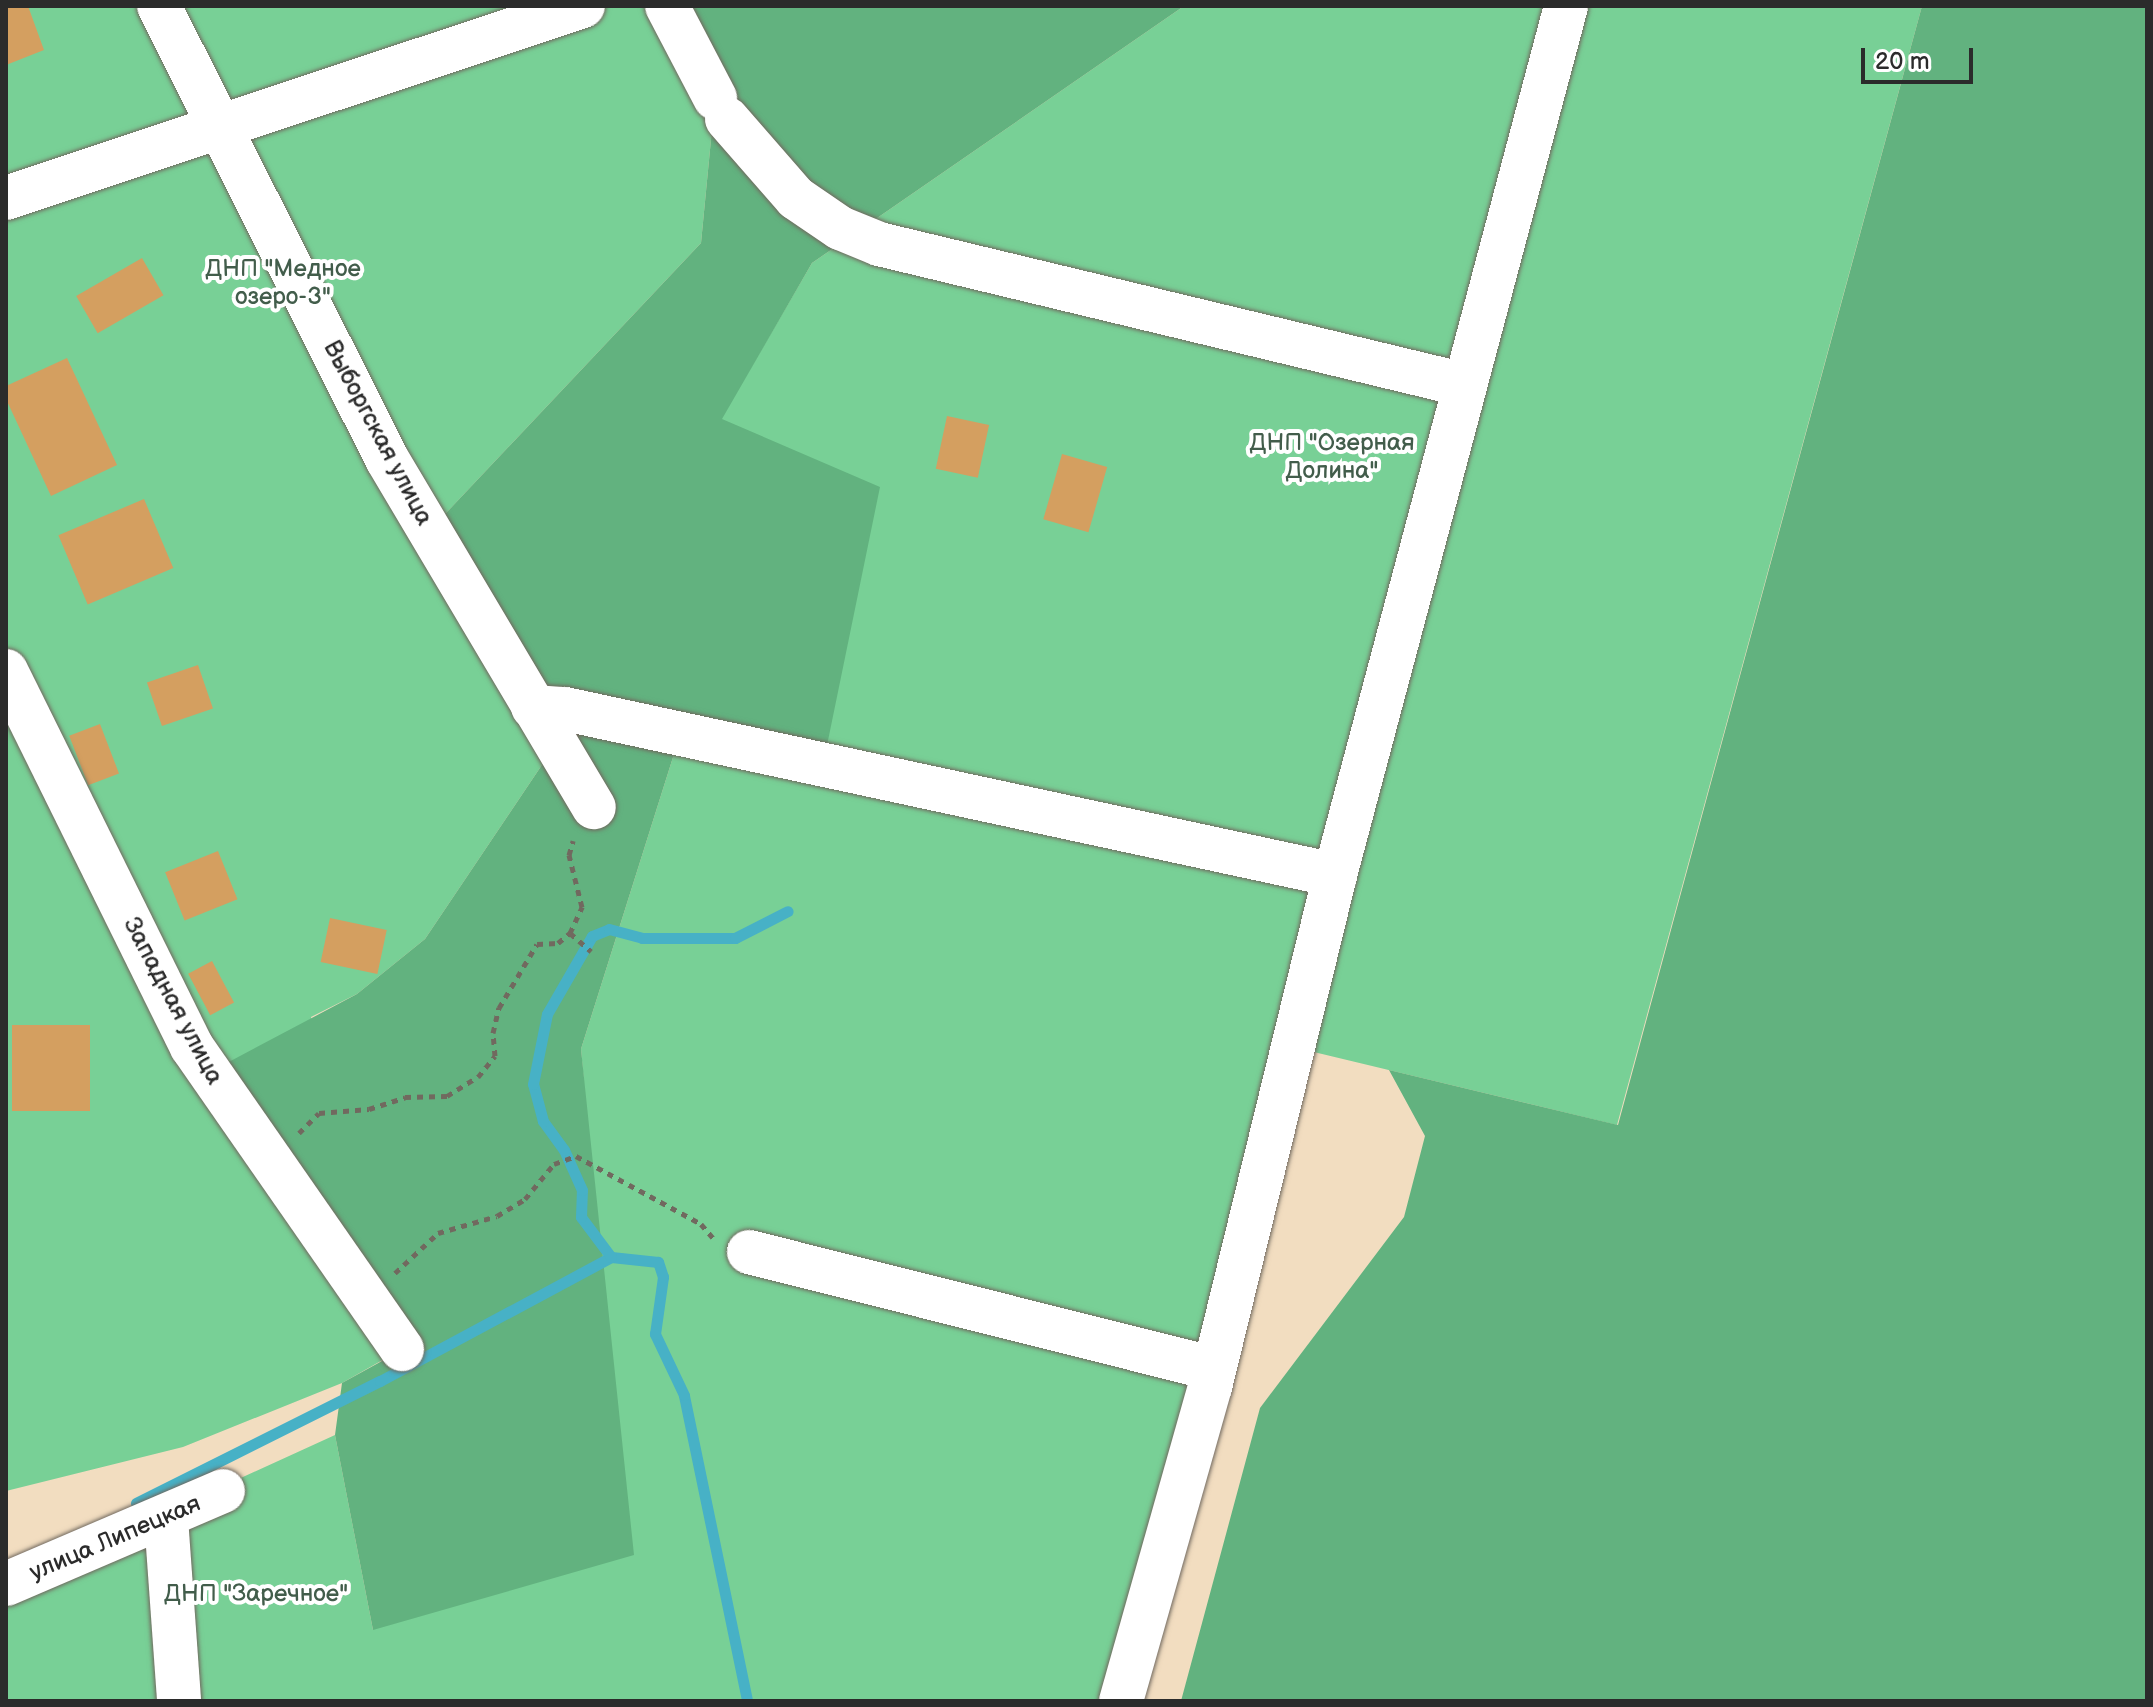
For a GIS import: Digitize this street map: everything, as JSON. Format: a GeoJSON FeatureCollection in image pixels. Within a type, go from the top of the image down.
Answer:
{"type":"FeatureCollection","features":[{"type":"Feature","properties":{"kind":"street","name":"Выборгская улица"},"geometry":{"type":"LineString","coordinates":[[159,6],[387,459],[594,807]]}},
{"type":"Feature","properties":{"kind":"street"},"geometry":{"type":"LineString","coordinates":[[6,198],[222,129],[583,6]]}},
{"type":"Feature","properties":{"kind":"street"},"geometry":{"type":"LineString","coordinates":[[667,6],[721,108],[796,198],[840,228],[879,244],[1465,385]]}},
{"type":"Feature","properties":{"kind":"street"},"geometry":{"type":"LineString","coordinates":[[1121,1701],[1214,1369],[1335,875],[1566,6]]}},
{"type":"Feature","properties":{"kind":"street","name":"Западная улица"},"geometry":{"type":"LineString","coordinates":[[6,671],[192,1047],[402,1349]]}},
{"type":"Feature","properties":{"kind":"street"},"geometry":{"type":"LineString","coordinates":[[533,707],[565,709],[1335,875]]}},
{"type":"Feature","properties":{"kind":"street"},"geometry":{"type":"LineString","coordinates":[[749,1252],[1214,1369]]}},
{"type":"Feature","properties":{"kind":"street","name":"улица Липецкая"},"geometry":{"type":"LineString","coordinates":[[6,1584],[223,1491]]}},
{"type":"Feature","properties":{"kind":"street"},"geometry":{"type":"LineString","coordinates":[[166,1518],[179,1701]]}},
{"type":"Feature","properties":{"kind":"path"},"geometry":{"type":"LineString","coordinates":[[276,1168],[295,1137],[319,1113],[369,1109],[405,1097],[447,1096],[478,1077],[495,1056],[493,1033],[499,1008],[537,944],[558,943],[570,933],[582,894],[569,855],[575,832],[594,807]]}},
{"type":"Feature","properties":{"kind":"path"},"geometry":{"type":"LineString","coordinates":[[570,933],[591,951]]}},
{"type":"Feature","properties":{"kind":"path"},"geometry":{"type":"LineString","coordinates":[[366,1296],[438,1233],[497,1216],[525,1199],[554,1164],[576,1156],[701,1224],[717,1242],[749,1252]]}},
{"type":"Feature","properties":{"kind":"green space","name":"ДНП \"Медное озеро-3\""},"geometry":{"type":"Polygon","coordinates":[[[6,6],[667,6],[715,98],[701,243],[432,528],[554,747],[425,939],[357,994],[311,1017],[402,1349],[342,1383],[183,1447],[6,1491],[6,6]]]}},
{"type":"Feature","properties":{"kind":"green space"},"geometry":{"type":"Polygon","coordinates":[[[667,6],[1184,6],[812,263],[722,419],[880,487],[823,765],[680,735],[581,1049],[634,1555],[373,1630],[335,1435],[342,1383],[402,1350],[208,1073],[357,994],[425,939],[554,747],[431,529],[701,243],[715,98],[667,6]]]}},
{"type":"Feature","properties":{"kind":"green space","name":"ДНП \"Озерная Долина\""},"geometry":{"type":"Polygon","coordinates":[[[1184,6],[1922,6],[1617,1125],[1293,1047],[1121,1701],[6,1701],[6,1585],[335,1435],[373,1630],[584,1083],[581,1049],[680,735],[721,419],[812,263],[1184,6]]]}},
{"type":"Feature","properties":{"kind":"green space"},"geometry":{"type":"Polygon","coordinates":[[[1922,6],[2147,6],[2147,1701],[1181,1701],[1260,1408],[1404,1217],[1425,1136],[1389,1070],[1618,1125],[1922,6]]]}},
{"type":"Feature","properties":{"kind":"building"},"geometry":{"type":"Polygon","coordinates":[[[6,6],[28,6],[44,50],[6,65],[6,6]]]}},
{"type":"Feature","properties":{"kind":"building"},"geometry":{"type":"Polygon","coordinates":[[[142,258],[164,295],[98,333],[76,296],[142,258]]]}},
{"type":"Feature","properties":{"kind":"building"},"geometry":{"type":"Polygon","coordinates":[[[67,358],[117,465],[51,496],[6,399],[6,386],[67,358]]]}},
{"type":"Feature","properties":{"kind":"building"},"geometry":{"type":"Polygon","coordinates":[[[947,416],[989,425],[978,478],[936,469],[947,416]]]}},
{"type":"Feature","properties":{"kind":"building"},"geometry":{"type":"Polygon","coordinates":[[[1062,454],[1107,467],[1088,532],[1043,519],[1062,454]]]}},
{"type":"Feature","properties":{"kind":"building"},"geometry":{"type":"Polygon","coordinates":[[[144,499],[173,568],[88,604],[58,535],[144,499]]]}},
{"type":"Feature","properties":{"kind":"building"},"geometry":{"type":"Polygon","coordinates":[[[198,665],[213,708],[162,726],[147,683],[198,665]]]}},
{"type":"Feature","properties":{"kind":"building"},"geometry":{"type":"Polygon","coordinates":[[[100,724],[119,773],[88,785],[69,736],[100,724]]]}},
{"type":"Feature","properties":{"kind":"building"},"geometry":{"type":"Polygon","coordinates":[[[218,851],[237,899],[185,921],[165,872],[218,851]]]}},
{"type":"Feature","properties":{"kind":"building"},"geometry":{"type":"Polygon","coordinates":[[[330,918],[387,930],[377,974],[321,962],[330,918]]]}},
{"type":"Feature","properties":{"kind":"building"},"geometry":{"type":"Polygon","coordinates":[[[212,961],[234,1002],[210,1015],[188,974],[212,961]]]}},
{"type":"Feature","properties":{"kind":"building"},"geometry":{"type":"Polygon","coordinates":[[[12,1025],[90,1025],[90,1111],[12,1111],[12,1025]]]}},
{"type":"Feature","properties":{"kind":"waterway"},"geometry":{"type":"LineString","coordinates":[[747,1700],[684,1395],[655,1334],[663,1277],[658,1262],[611,1257],[581,1217],[582,1190],[564,1150],[543,1121],[533,1084],[547,1014],[592,936],[609,929],[642,938],[735,938],[788,911]]}},
{"type":"Feature","properties":{"kind":"waterway"},"geometry":{"type":"LineString","coordinates":[[136,1503],[380,1381],[611,1257]]}},
{"type":"Feature","properties":{"kind":"park label","name":"ДНП \"Заречное\""},"geometry":{"type":"Point","coordinates":[256,1594]}}]}
